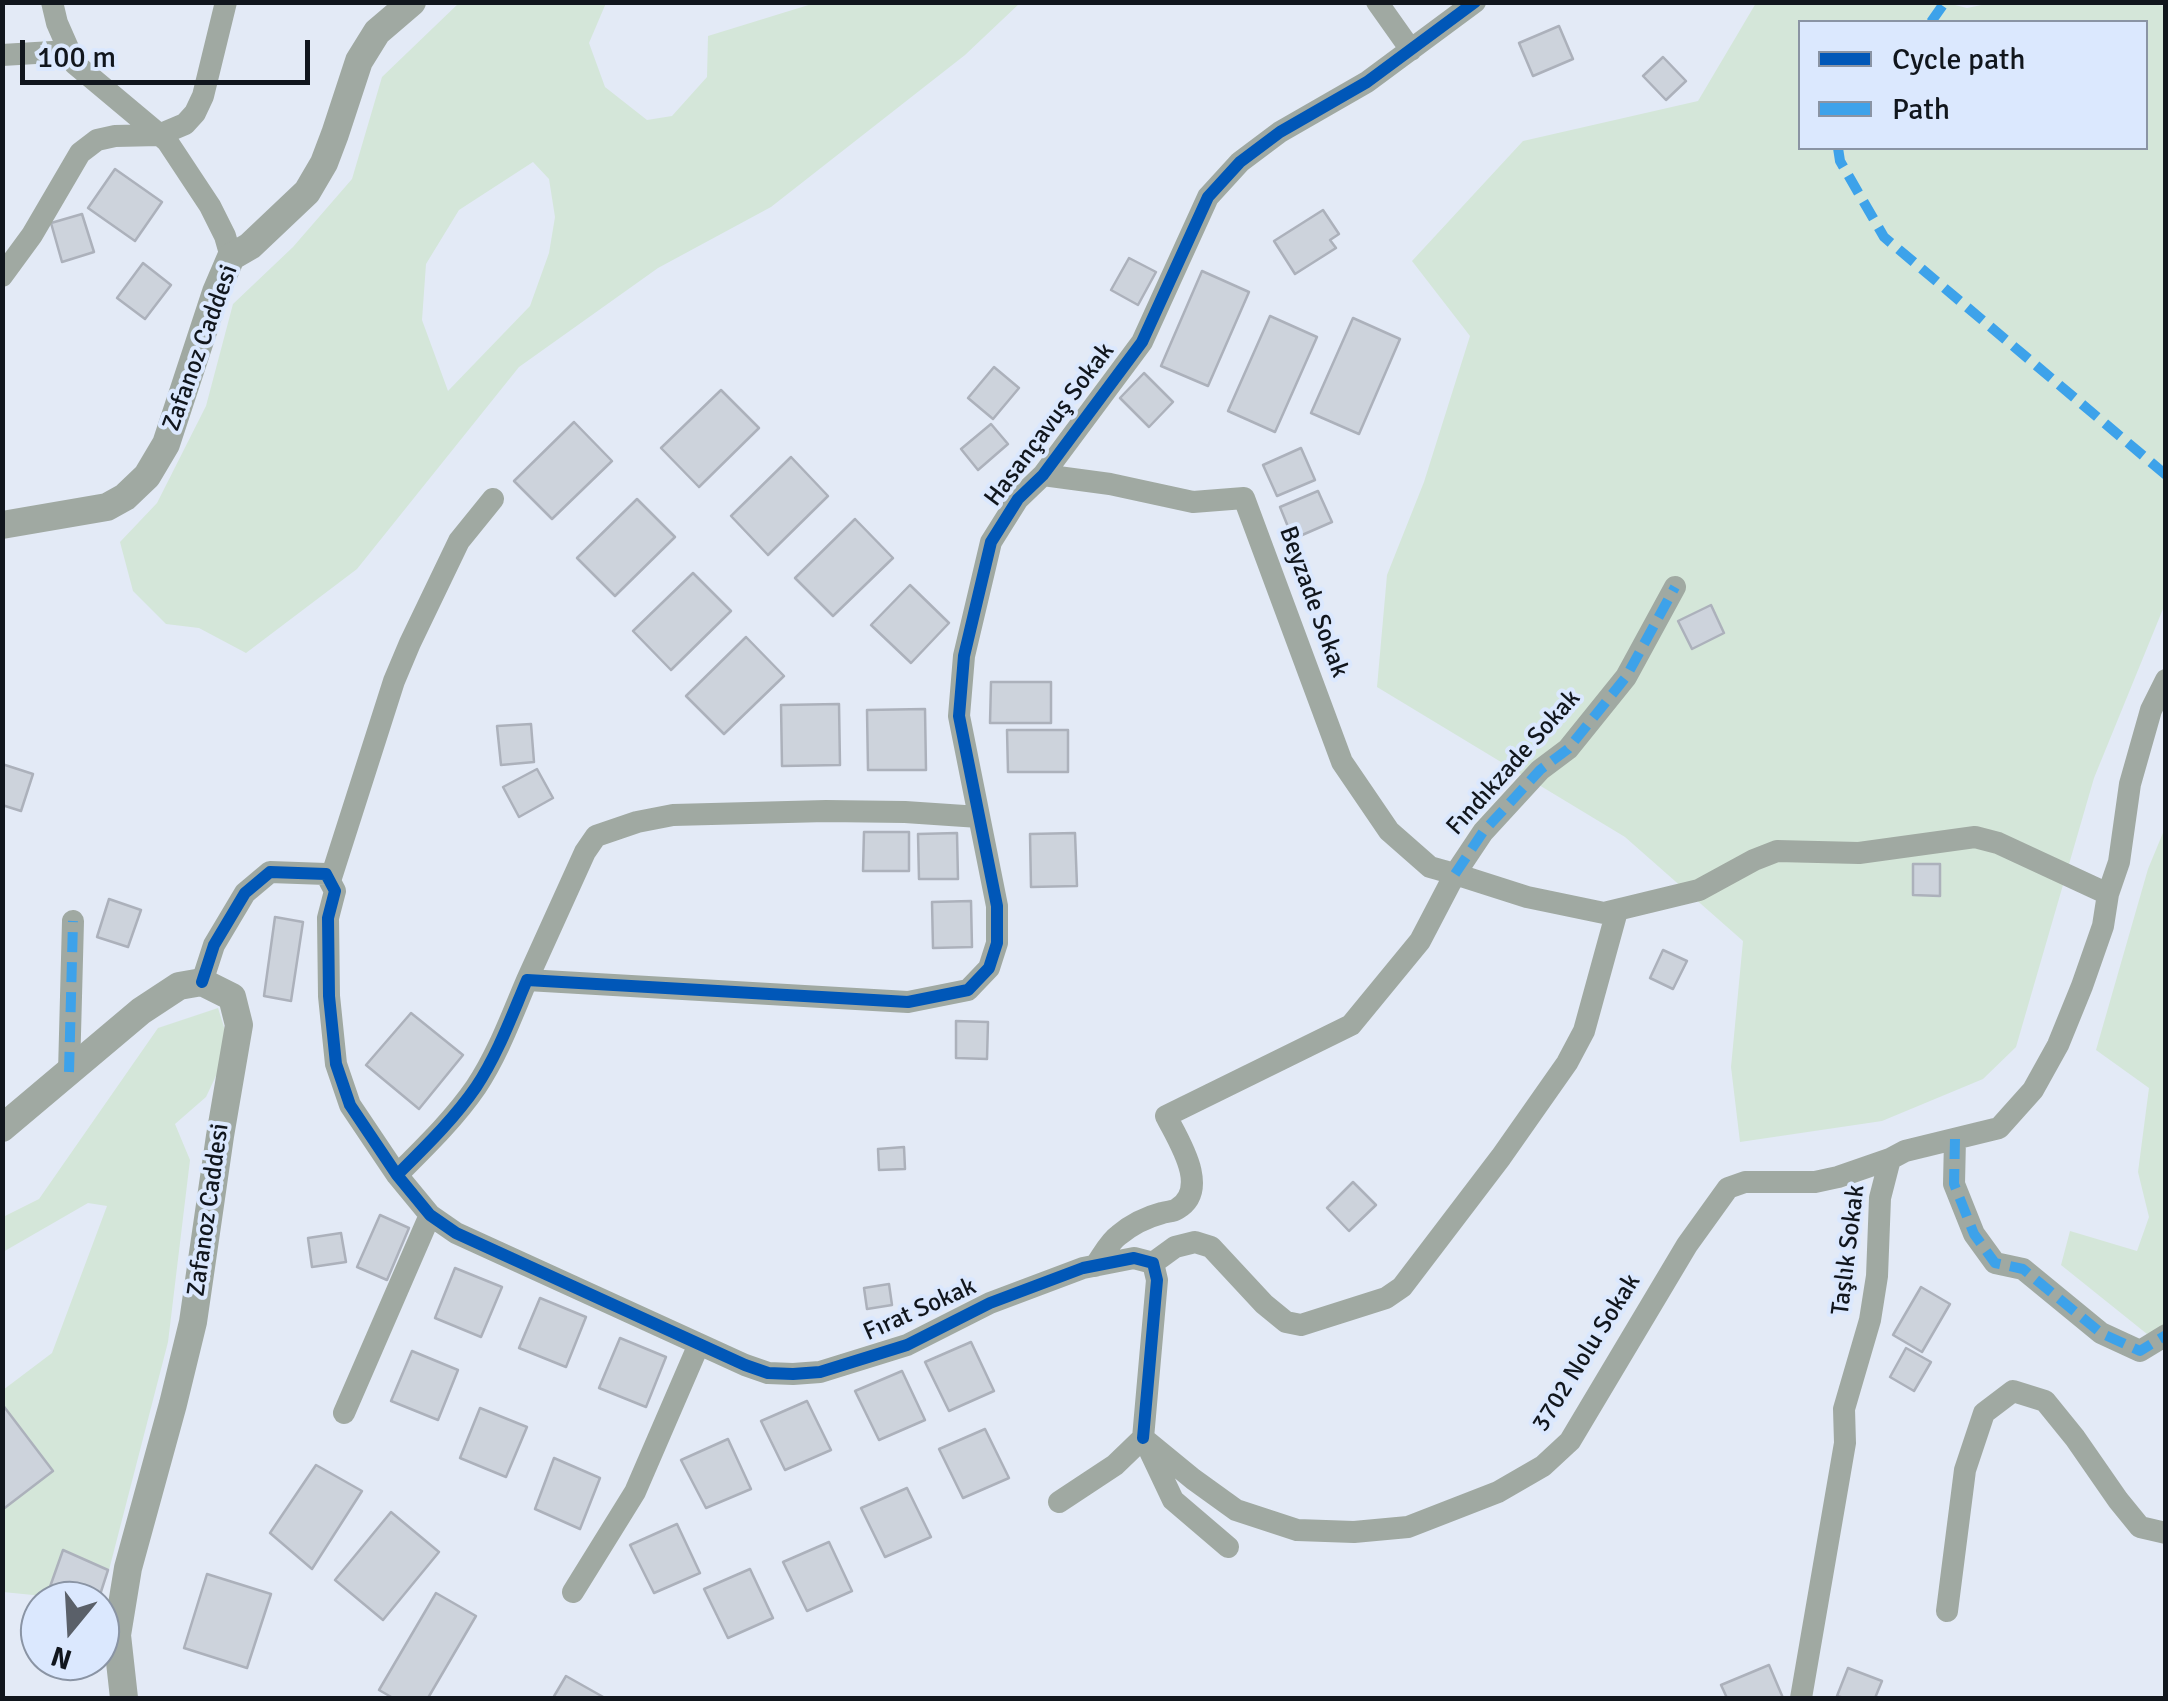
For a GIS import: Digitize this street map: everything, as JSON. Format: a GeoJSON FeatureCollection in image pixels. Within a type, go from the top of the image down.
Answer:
{"type":"FeatureCollection","features":[{"type":"Feature","properties":{"kind":"street"},"geometry":{"type":"LineString","coordinates":[[52,2],[75,64],[167,141],[210,206],[231,257]]}},
{"type":"Feature","properties":{"kind":"street"},"geometry":{"type":"LineString","coordinates":[[2,276],[80,153],[97,140],[159,135],[185,124],[195,114],[204,96],[226,2]]}},
{"type":"Feature","properties":{"kind":"street","name":"Zafanoz Caddesi"},"geometry":{"type":"LineString","coordinates":[[2,526],[108,507],[147,476],[166,444],[231,257],[250,246],[307,192],[324,163],[359,61],[377,32],[412,2]]}},
{"type":"Feature","properties":{"kind":"street"},"geometry":{"type":"LineString","coordinates":[[1377,2],[1411,50]]}},
{"type":"Feature","properties":{"kind":"street","name":"Hasançavuş Sokak"},"geometry":{"type":"LineString","coordinates":[[527,980],[908,1002],[968,990],[988,968],[996,943],[996,906],[959,716],[964,656],[992,542],[1018,499],[1043,475],[1142,342],[1208,197],[1240,162],[1280,132],[1367,82],[1475,2]]}},
{"type":"Feature","properties":{"kind":"street"},"geometry":{"type":"LineString","coordinates":[[2,55],[69,51]]}},
{"type":"Feature","properties":{"kind":"street","name":"Beyzade Sokak"},"geometry":{"type":"LineString","coordinates":[[1043,475],[1110,484],[1192,502],[1244,498],[1342,762],[1389,831],[1430,867],[1455,874]]}},
{"type":"Feature","properties":{"kind":"street","name":"Fırat Sokak"},"geometry":{"type":"LineString","coordinates":[[493,500],[460,541],[410,642],[330,881],[335,892],[328,918],[328,996],[336,1064],[350,1104],[397,1175],[430,1215],[456,1233],[745,1365],[793,1374],[820,1372],[907,1345],[990,1303],[1083,1268],[1134,1258],[1153,1263]]}},
{"type":"Feature","properties":{"kind":"street","name":"Fındıkzade Sokak"},"geometry":{"type":"LineString","coordinates":[[1095,1266],[1116,1237],[1133,1225],[1177,1209],[1190,1194],[1190,1162],[1166,1116],[1350,1026],[1420,941],[1455,874],[1483,832],[1540,770],[1568,749],[1626,676],[1675,587]]}},
{"type":"Feature","properties":{"kind":"street","name":"Taşlık Sokak"},"geometry":{"type":"LineString","coordinates":[[1801,1698],[1846,1443],[1844,1409],[1870,1320],[1878,1276],[1880,1198],[1890,1158],[1999,1128],[2033,1090],[2058,1044],[2102,926],[2118,862],[2130,784],[2151,710],[2166,680]]}},
{"type":"Feature","properties":{"kind":"street"},"geometry":{"type":"LineString","coordinates":[[397,1175],[446,1125],[478,1084],[585,852],[596,836],[674,815],[826,810],[979,817]]}},
{"type":"Feature","properties":{"kind":"street"},"geometry":{"type":"LineString","coordinates":[[1455,874],[1527,898],[1604,913],[1699,890],[1777,852],[1858,852],[1975,837],[1998,843],[2108,894]]}},
{"type":"Feature","properties":{"kind":"street"},"geometry":{"type":"LineString","coordinates":[[2,1128],[141,1011],[179,986],[202,982],[214,945],[245,893],[270,872],[326,874],[330,881]]}},
{"type":"Feature","properties":{"kind":"street"},"geometry":{"type":"LineString","coordinates":[[1228,1548],[1173,1500],[1143,1438],[1158,1280],[1153,1263],[1175,1247],[1195,1242],[1211,1247],[1264,1304],[1286,1322],[1301,1325],[1386,1298],[1402,1287],[1502,1157],[1567,1063],[1584,1031],[1616,911]]}},
{"type":"Feature","properties":{"kind":"street"},"geometry":{"type":"LineString","coordinates":[[69,1072],[74,921]]}},
{"type":"Feature","properties":{"kind":"street","name":"Zafanoz Caddesi"},"geometry":{"type":"LineString","coordinates":[[124,1698],[117,1634],[126,1584],[193,1322],[239,1026],[232,997],[202,982]]}},
{"type":"Feature","properties":{"kind":"street"},"geometry":{"type":"LineString","coordinates":[[1954,1139],[1954,1184],[1974,1234],[1995,1263],[2023,1269],[2101,1334],[2140,1351],[2166,1335]]}},
{"type":"Feature","properties":{"kind":"street","name":"3702 Nolu Sokak"},"geometry":{"type":"LineString","coordinates":[[1143,1438],[1236,1510],[1297,1530],[1408,1527],[1498,1492],[1543,1466],[1570,1442],[1686,1245],[1728,1188],[1745,1182],[1826,1180],[1890,1158]]}},
{"type":"Feature","properties":{"kind":"street"},"geometry":{"type":"LineString","coordinates":[[344,1413],[430,1215]]}},
{"type":"Feature","properties":{"kind":"street"},"geometry":{"type":"LineString","coordinates":[[573,1592],[636,1492],[699,1344]]}},
{"type":"Feature","properties":{"kind":"street"},"geometry":{"type":"LineString","coordinates":[[1947,1612],[1966,1470],[1984,1413],[2013,1390],[2044,1401],[2140,1526],[2166,1533]]}},
{"type":"Feature","properties":{"kind":"street"},"geometry":{"type":"LineString","coordinates":[[1059,1502],[1115,1465],[1143,1438]]}},
{"type":"Feature","properties":{"kind":"green space"},"geometry":{"type":"Polygon","coordinates":[[[460,2],[606,3],[589,43],[605,87],[647,120],[672,116],[707,77],[708,36],[815,3],[1020,3],[965,55],[771,207],[658,268],[519,367],[357,569],[246,653],[199,628],[166,624],[133,591],[120,542],[157,503],[206,406],[233,304],[293,247],[352,179],[382,77],[460,2]],[[533,162],[459,210],[426,264],[422,320],[448,391],[530,306],[549,253],[555,217],[549,179],[533,162]]]}},
{"type":"Feature","properties":{"kind":"green space"},"geometry":{"type":"Polygon","coordinates":[[[1943,2],[1967,8],[1996,2],[2140,2],[2165,6],[2165,604],[2094,778],[2016,1047],[1983,1079],[1882,1121],[1740,1142],[1731,1067],[1743,941],[1625,837],[1377,687],[1387,575],[1424,482],[1470,336],[1412,261],[1523,141],[1698,101],[1756,3],[1943,2]]]}},
{"type":"Feature","properties":{"kind":"green space"},"geometry":{"type":"Polygon","coordinates":[[[2165,828],[2165,1326],[2147,1334],[2061,1265],[2070,1231],[2137,1251],[2149,1217],[2138,1172],[2149,1088],[2096,1050],[2148,869],[2165,828]]]}},
{"type":"Feature","properties":{"kind":"green space"},"geometry":{"type":"Polygon","coordinates":[[[218,1008],[230,1046],[206,1097],[175,1124],[190,1160],[168,1342],[109,1570],[91,1581],[20,1581],[20,1594],[3,1592],[3,1390],[52,1353],[107,1206],[88,1203],[3,1252],[3,1217],[39,1199],[158,1028],[218,1008]]]}},
{"type":"Feature","properties":{"kind":"building"},"geometry":{"type":"Polygon","coordinates":[[[1559,26],[1573,59],[1533,76],[1519,43],[1559,26]]]}},
{"type":"Feature","properties":{"kind":"building"},"geometry":{"type":"Polygon","coordinates":[[[1663,57],[1686,81],[1666,100],[1643,76],[1663,57]]]}},
{"type":"Feature","properties":{"kind":"building"},"geometry":{"type":"Polygon","coordinates":[[[115,169],[162,202],[135,241],[88,208],[115,169]]]}},
{"type":"Feature","properties":{"kind":"building"},"geometry":{"type":"Polygon","coordinates":[[[1323,210],[1339,234],[1330,240],[1336,248],[1295,274],[1274,241],[1323,210]]]}},
{"type":"Feature","properties":{"kind":"building"},"geometry":{"type":"Polygon","coordinates":[[[82,214],[94,252],[62,262],[51,223],[82,214]]]}},
{"type":"Feature","properties":{"kind":"building"},"geometry":{"type":"Polygon","coordinates":[[[1129,258],[1156,272],[1138,305],[1111,290],[1129,258]]]}},
{"type":"Feature","properties":{"kind":"building"},"geometry":{"type":"Polygon","coordinates":[[[143,263],[171,285],[145,319],[117,298],[143,263]]]}},
{"type":"Feature","properties":{"kind":"building"},"geometry":{"type":"Polygon","coordinates":[[[1202,271],[1249,292],[1208,386],[1161,366],[1202,271]]]}},
{"type":"Feature","properties":{"kind":"building"},"geometry":{"type":"Polygon","coordinates":[[[1270,316],[1317,337],[1275,432],[1228,411],[1270,316]]]}},
{"type":"Feature","properties":{"kind":"building"},"geometry":{"type":"Polygon","coordinates":[[[1353,318],[1400,339],[1359,434],[1311,413],[1353,318]]]}},
{"type":"Feature","properties":{"kind":"building"},"geometry":{"type":"Polygon","coordinates":[[[994,367],[1019,388],[993,419],[968,398],[994,367]]]}},
{"type":"Feature","properties":{"kind":"building"},"geometry":{"type":"Polygon","coordinates":[[[1144,373],[1173,402],[1149,427],[1120,398],[1144,373]]]}},
{"type":"Feature","properties":{"kind":"building"},"geometry":{"type":"Polygon","coordinates":[[[721,390],[759,428],[699,487],[661,448],[721,390]]]}},
{"type":"Feature","properties":{"kind":"building"},"geometry":{"type":"Polygon","coordinates":[[[574,422],[612,461],[552,519],[514,481],[574,422]]]}},
{"type":"Feature","properties":{"kind":"building"},"geometry":{"type":"Polygon","coordinates":[[[991,424],[1008,444],[978,470],[961,449],[991,424]]]}},
{"type":"Feature","properties":{"kind":"building"},"geometry":{"type":"Polygon","coordinates":[[[1301,448],[1315,480],[1277,496],[1263,465],[1301,448]]]}},
{"type":"Feature","properties":{"kind":"building"},"geometry":{"type":"Polygon","coordinates":[[[791,457],[828,496],[768,555],[731,516],[791,457]]]}},
{"type":"Feature","properties":{"kind":"building"},"geometry":{"type":"Polygon","coordinates":[[[1318,491],[1332,522],[1293,539],[1280,507],[1318,491]]]}},
{"type":"Feature","properties":{"kind":"building"},"geometry":{"type":"Polygon","coordinates":[[[637,499],[675,537],[615,596],[577,558],[637,499]]]}},
{"type":"Feature","properties":{"kind":"building"},"geometry":{"type":"Polygon","coordinates":[[[855,519],[893,558],[833,616],[795,578],[855,519]]]}},
{"type":"Feature","properties":{"kind":"building"},"geometry":{"type":"Polygon","coordinates":[[[693,573],[731,611],[671,670],[633,631],[693,573]]]}},
{"type":"Feature","properties":{"kind":"building"},"geometry":{"type":"Polygon","coordinates":[[[910,585],[949,623],[911,663],[871,625],[910,585]]]}},
{"type":"Feature","properties":{"kind":"building"},"geometry":{"type":"Polygon","coordinates":[[[1711,605],[1724,633],[1692,649],[1678,621],[1711,605]]]}},
{"type":"Feature","properties":{"kind":"building"},"geometry":{"type":"Polygon","coordinates":[[[746,637],[784,676],[724,734],[686,696],[746,637]]]}},
{"type":"Feature","properties":{"kind":"building"},"geometry":{"type":"Polygon","coordinates":[[[991,682],[1051,682],[1051,723],[990,723],[991,682]]]}},
{"type":"Feature","properties":{"kind":"building"},"geometry":{"type":"Polygon","coordinates":[[[839,704],[840,765],[782,766],[781,705],[839,704]]]}},
{"type":"Feature","properties":{"kind":"building"},"geometry":{"type":"Polygon","coordinates":[[[925,709],[926,770],[868,770],[867,710],[925,709]]]}},
{"type":"Feature","properties":{"kind":"building"},"geometry":{"type":"Polygon","coordinates":[[[531,724],[534,762],[501,765],[497,726],[531,724]]]}},
{"type":"Feature","properties":{"kind":"building"},"geometry":{"type":"Polygon","coordinates":[[[1007,730],[1068,730],[1068,772],[1008,772],[1007,730]]]}},
{"type":"Feature","properties":{"kind":"building"},"geometry":{"type":"Polygon","coordinates":[[[2,764],[33,774],[21,811],[2,805],[2,764]]]}},
{"type":"Feature","properties":{"kind":"building"},"geometry":{"type":"Polygon","coordinates":[[[537,769],[553,798],[519,817],[503,787],[537,769]]]}},
{"type":"Feature","properties":{"kind":"building"},"geometry":{"type":"Polygon","coordinates":[[[864,832],[909,832],[909,871],[863,871],[864,832]]]}},
{"type":"Feature","properties":{"kind":"building"},"geometry":{"type":"Polygon","coordinates":[[[957,833],[958,879],[919,879],[918,834],[957,833]]]}},
{"type":"Feature","properties":{"kind":"building"},"geometry":{"type":"Polygon","coordinates":[[[1075,833],[1077,886],[1031,887],[1030,834],[1075,833]]]}},
{"type":"Feature","properties":{"kind":"building"},"geometry":{"type":"Polygon","coordinates":[[[1913,864],[1940,864],[1940,896],[1913,895],[1913,864]]]}},
{"type":"Feature","properties":{"kind":"building"},"geometry":{"type":"Polygon","coordinates":[[[109,899],[141,910],[128,947],[97,937],[109,899]]]}},
{"type":"Feature","properties":{"kind":"building"},"geometry":{"type":"Polygon","coordinates":[[[971,901],[972,947],[933,948],[932,902],[971,901]]]}},
{"type":"Feature","properties":{"kind":"building"},"geometry":{"type":"Polygon","coordinates":[[[275,917],[303,922],[291,1001],[264,996],[275,917]]]}},
{"type":"Feature","properties":{"kind":"building"},"geometry":{"type":"Polygon","coordinates":[[[1663,950],[1687,961],[1673,989],[1650,978],[1663,950]]]}},
{"type":"Feature","properties":{"kind":"building"},"geometry":{"type":"Polygon","coordinates":[[[411,1013],[463,1055],[419,1109],[366,1065],[411,1013]]]}},
{"type":"Feature","properties":{"kind":"building"},"geometry":{"type":"Polygon","coordinates":[[[956,1021],[988,1022],[987,1059],[956,1058],[956,1021]]]}},
{"type":"Feature","properties":{"kind":"building"},"geometry":{"type":"Polygon","coordinates":[[[904,1147],[905,1169],[879,1170],[878,1149],[904,1147]]]}},
{"type":"Feature","properties":{"kind":"building"},"geometry":{"type":"Polygon","coordinates":[[[1353,1182],[1376,1205],[1349,1231],[1327,1208],[1353,1182]]]}},
{"type":"Feature","properties":{"kind":"building"},"geometry":{"type":"Polygon","coordinates":[[[380,1215],[409,1228],[387,1280],[357,1267],[380,1215]]]}},
{"type":"Feature","properties":{"kind":"building"},"geometry":{"type":"Polygon","coordinates":[[[341,1233],[346,1262],[312,1267],[308,1238],[341,1233]]]}},
{"type":"Feature","properties":{"kind":"building"},"geometry":{"type":"Polygon","coordinates":[[[455,1268],[502,1287],[481,1337],[435,1318],[455,1268]]]}},
{"type":"Feature","properties":{"kind":"building"},"geometry":{"type":"Polygon","coordinates":[[[889,1284],[892,1305],[867,1309],[864,1288],[889,1284]]]}},
{"type":"Feature","properties":{"kind":"building"},"geometry":{"type":"Polygon","coordinates":[[[1921,1287],[1950,1304],[1922,1352],[1893,1335],[1921,1287]]]}},
{"type":"Feature","properties":{"kind":"building"},"geometry":{"type":"Polygon","coordinates":[[[540,1298],[586,1317],[566,1367],[519,1348],[540,1298]]]}},
{"type":"Feature","properties":{"kind":"building"},"geometry":{"type":"Polygon","coordinates":[[[620,1338],[666,1357],[646,1407],[599,1388],[620,1338]]]}},
{"type":"Feature","properties":{"kind":"building"},"geometry":{"type":"Polygon","coordinates":[[[971,1342],[994,1391],[949,1411],[925,1362],[971,1342]]]}},
{"type":"Feature","properties":{"kind":"building"},"geometry":{"type":"Polygon","coordinates":[[[1906,1348],[1931,1362],[1914,1391],[1890,1377],[1906,1348]]]}},
{"type":"Feature","properties":{"kind":"building"},"geometry":{"type":"Polygon","coordinates":[[[412,1351],[458,1370],[438,1420],[391,1401],[412,1351]]]}},
{"type":"Feature","properties":{"kind":"building"},"geometry":{"type":"Polygon","coordinates":[[[902,1371],[925,1420],[879,1440],[855,1391],[902,1371]]]}},
{"type":"Feature","properties":{"kind":"building"},"geometry":{"type":"Polygon","coordinates":[[[807,1401],[831,1450],[785,1470],[761,1421],[807,1401]]]}},
{"type":"Feature","properties":{"kind":"building"},"geometry":{"type":"Polygon","coordinates":[[[2,1404],[53,1471],[2,1510],[2,1404]]]}},
{"type":"Feature","properties":{"kind":"building"},"geometry":{"type":"Polygon","coordinates":[[[480,1408],[527,1427],[506,1477],[460,1458],[480,1408]]]}},
{"type":"Feature","properties":{"kind":"building"},"geometry":{"type":"Polygon","coordinates":[[[985,1429],[1009,1478],[963,1498],[939,1449],[985,1429]]]}},
{"type":"Feature","properties":{"kind":"building"},"geometry":{"type":"Polygon","coordinates":[[[728,1439],[751,1489],[706,1508],[681,1460],[728,1439]]]}},
{"type":"Feature","properties":{"kind":"building"},"geometry":{"type":"Polygon","coordinates":[[[554,1458],[600,1478],[580,1529],[535,1509],[554,1458]]]}},
{"type":"Feature","properties":{"kind":"building"},"geometry":{"type":"Polygon","coordinates":[[[316,1465],[362,1491],[312,1569],[270,1533],[316,1465]]]}},
{"type":"Feature","properties":{"kind":"building"},"geometry":{"type":"Polygon","coordinates":[[[907,1488],[931,1537],[885,1557],[861,1508],[907,1488]]]}},
{"type":"Feature","properties":{"kind":"building"},"geometry":{"type":"Polygon","coordinates":[[[391,1512],[439,1552],[383,1620],[335,1580],[391,1512]]]}},
{"type":"Feature","properties":{"kind":"building"},"geometry":{"type":"Polygon","coordinates":[[[677,1524],[700,1573],[654,1593],[630,1545],[677,1524]]]}},
{"type":"Feature","properties":{"kind":"building"},"geometry":{"type":"Polygon","coordinates":[[[829,1542],[852,1591],[807,1611],[783,1562],[829,1542]]]}},
{"type":"Feature","properties":{"kind":"building"},"geometry":{"type":"Polygon","coordinates":[[[63,1550],[108,1570],[104,1581],[52,1581],[63,1550]]]}},
{"type":"Feature","properties":{"kind":"building"},"geometry":{"type":"Polygon","coordinates":[[[750,1569],[773,1618],[728,1638],[704,1589],[750,1569]]]}},
{"type":"Feature","properties":{"kind":"building"},"geometry":{"type":"Polygon","coordinates":[[[207,1574],[271,1594],[247,1668],[184,1648],[207,1574]]]}},
{"type":"Feature","properties":{"kind":"building"},"geometry":{"type":"Polygon","coordinates":[[[436,1593],[476,1616],[428,1698],[393,1698],[379,1690],[436,1593]]]}},
{"type":"Feature","properties":{"kind":"building"},"geometry":{"type":"Polygon","coordinates":[[[1769,1665],[1783,1698],[1727,1698],[1721,1685],[1769,1665]]]}},
{"type":"Feature","properties":{"kind":"building"},"geometry":{"type":"Polygon","coordinates":[[[1848,1668],[1882,1681],[1875,1698],[1837,1696],[1848,1668]]]}},
{"type":"Feature","properties":{"kind":"building"},"geometry":{"type":"Polygon","coordinates":[[[566,1676],[605,1698],[553,1698],[566,1676]]]}},
{"type":"Feature","properties":{"kind":"marked path"},"geometry":{"type":"LineString","coordinates":[[1932,20],[1945,2]]}},
{"type":"Feature","properties":{"kind":"marked path"},"geometry":{"type":"LineString","coordinates":[[1838,150],[1840,161],[1884,237],[2166,475]]}},
{"type":"Feature","properties":{"kind":"marked path"},"geometry":{"type":"LineString","coordinates":[[1455,874],[1483,832],[1540,770],[1568,749],[1626,677],[1675,587]]}},
{"type":"Feature","properties":{"kind":"marked path"},"geometry":{"type":"LineString","coordinates":[[69,1072],[73,921]]}},
{"type":"Feature","properties":{"kind":"marked path"},"geometry":{"type":"LineString","coordinates":[[1955,1139],[1954,1184],[1974,1234],[1995,1263],[2023,1269],[2101,1333],[2140,1351],[2166,1335]]}},
{"type":"Feature","properties":{"kind":"cycle path"},"geometry":{"type":"LineString","coordinates":[[397,1175],[449,1122],[476,1087],[498,1048],[527,980],[908,1002],[968,990],[989,968],[997,943],[997,906],[959,716],[964,656],[991,542],[1018,499],[1043,475],[1142,342],[1208,197],[1240,162],[1280,132],[1367,82],[1475,2]]}},
{"type":"Feature","properties":{"kind":"cycle path"},"geometry":{"type":"LineString","coordinates":[[202,982],[214,945],[245,893],[270,872],[326,874],[335,891],[328,918],[329,996],[336,1064],[350,1105],[397,1175],[430,1215],[456,1233],[768,1373],[820,1372],[907,1345],[990,1303],[1083,1268],[1134,1258],[1153,1263],[1157,1280],[1143,1438]]}}]}
